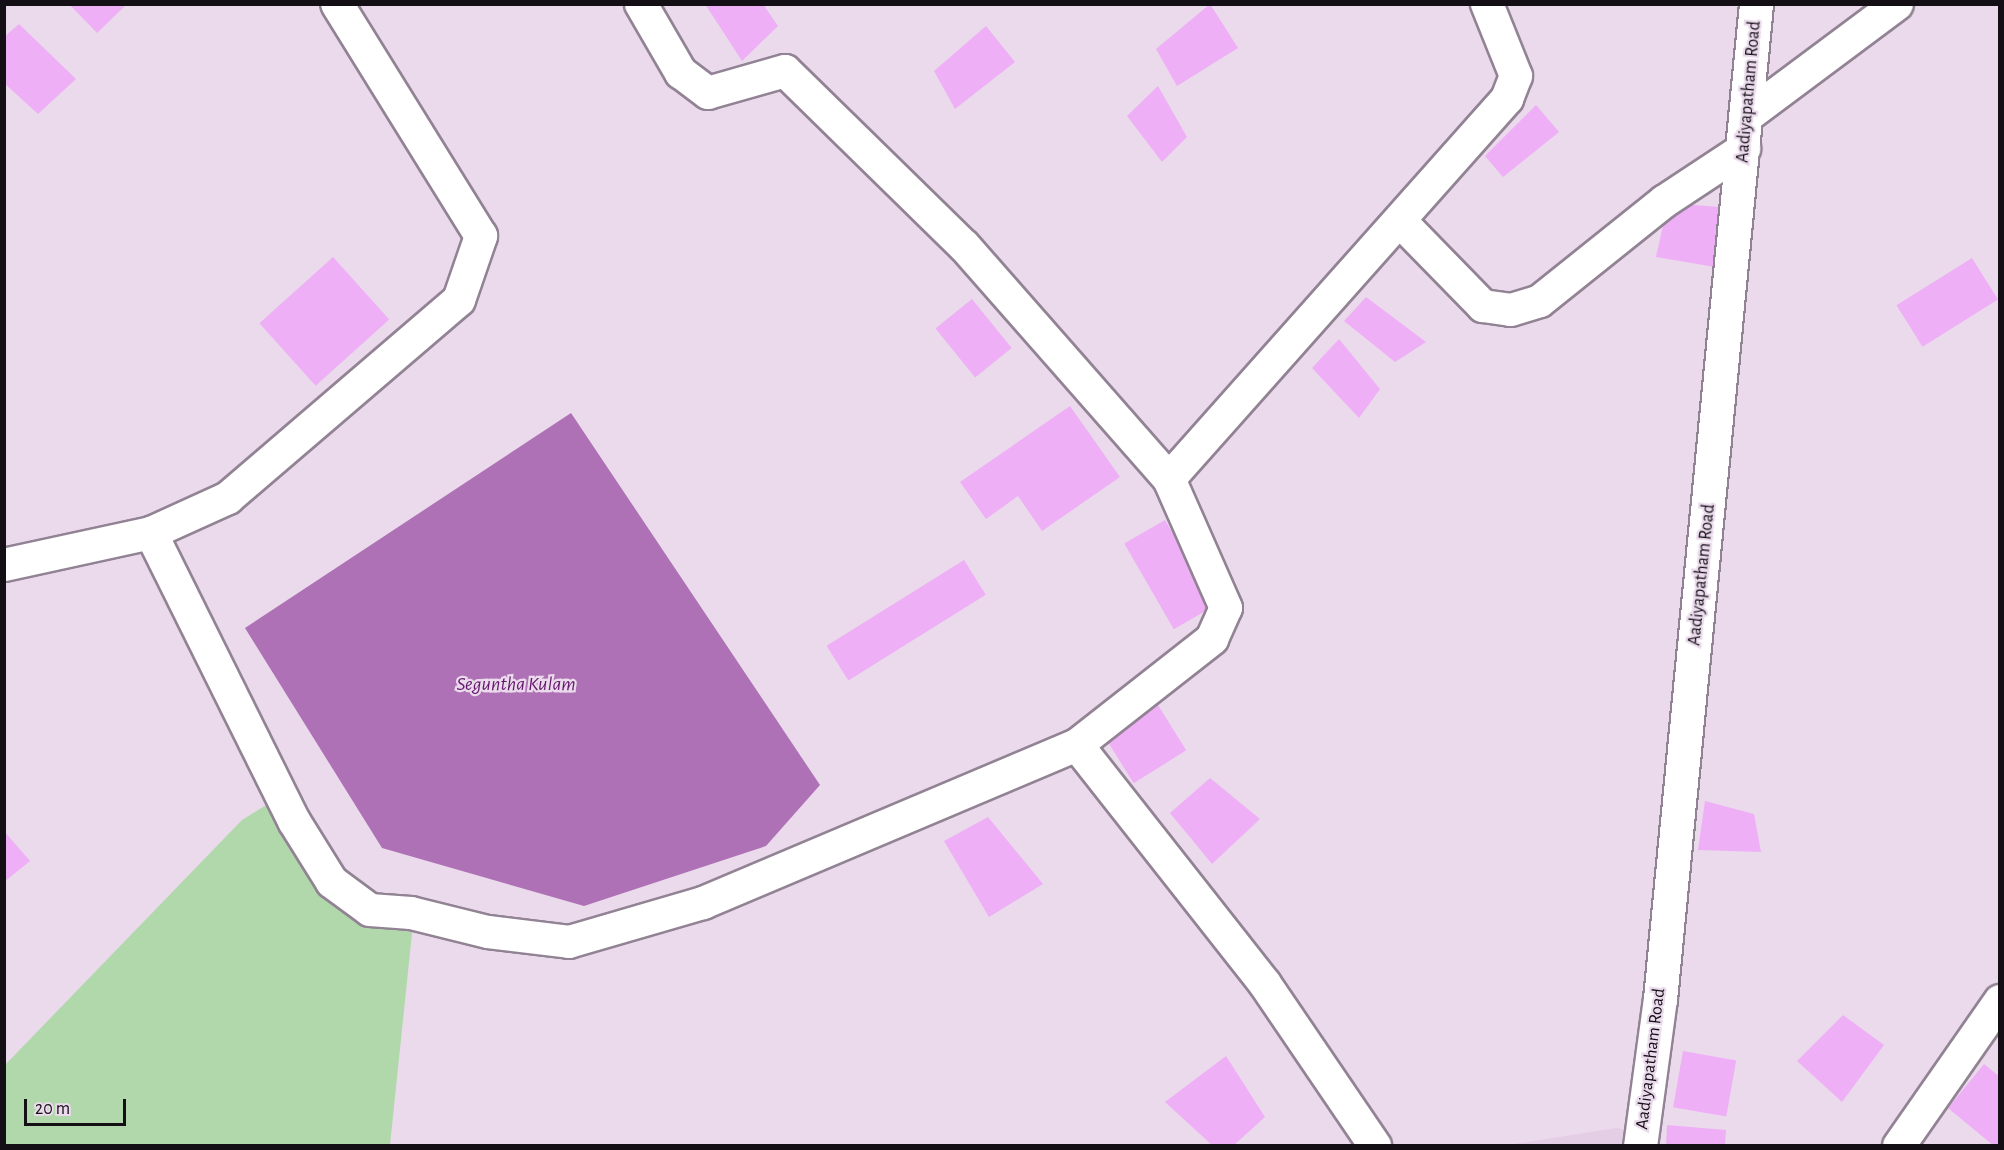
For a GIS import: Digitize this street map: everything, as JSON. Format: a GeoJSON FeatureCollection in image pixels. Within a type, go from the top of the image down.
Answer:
{"type":"FeatureCollection","features":[{"type":"Feature","properties":{"kind":"street"},"geometry":{"type":"LineString","coordinates":[[8,560],[151,533],[228,498],[459,300],[482,236],[337,4]]}},
{"type":"Feature","properties":{"kind":"street"},"geometry":{"type":"LineString","coordinates":[[151,533],[294,821],[332,882],[370,910],[411,913],[488,932],[569,942],[704,903],[1077,745],[1212,639],[1226,608],[1169,479],[964,246],[785,71],[708,93],[681,73],[641,4]]}},
{"type":"Feature","properties":{"kind":"street"},"geometry":{"type":"LineString","coordinates":[[1169,479],[1507,99],[1516,76],[1487,4]]}},
{"type":"Feature","properties":{"kind":"street","name":"Aadiyapatham Road"},"geometry":{"type":"LineString","coordinates":[[1640,1146],[1660,999],[1744,150],[1756,4]]}},
{"type":"Feature","properties":{"kind":"street"},"geometry":{"type":"LineString","coordinates":[[1747,116],[1897,4]]}},
{"type":"Feature","properties":{"kind":"street"},"geometry":{"type":"LineString","coordinates":[[1400,220],[1483,306],[1511,310],[1540,301],[1665,201],[1744,150]]}},
{"type":"Feature","properties":{"kind":"street"},"geometry":{"type":"LineString","coordinates":[[1077,745],[1265,984],[1375,1146]]}},
{"type":"Feature","properties":{"kind":"street"},"geometry":{"type":"LineString","coordinates":[[1899,1146],[2000,1001]]}},
{"type":"Feature","properties":{"kind":"shaded area"},"geometry":{"type":"Polygon","coordinates":[[[1616,1128],[1642,1132],[1640,1145],[1501,1146],[1616,1128]]]}},
{"type":"Feature","properties":{"kind":"green space"},"geometry":{"type":"Polygon","coordinates":[[[284,794],[332,882],[414,914],[390,1145],[5,1145],[4,1066],[242,820],[284,794]]]}},
{"type":"Feature","properties":{"kind":"water","name":"Seguntha Kulam"},"geometry":{"type":"Polygon","coordinates":[[[571,413],[820,785],[766,846],[584,906],[382,848],[245,628],[571,413]]]}},
{"type":"Feature","properties":{"kind":"building"},"geometry":{"type":"Polygon","coordinates":[[[69,4],[127,4],[97,33],[69,4]]]}},
{"type":"Feature","properties":{"kind":"building"},"geometry":{"type":"Polygon","coordinates":[[[705,4],[763,4],[778,26],[742,61],[705,4]]]}},
{"type":"Feature","properties":{"kind":"building"},"geometry":{"type":"Polygon","coordinates":[[[1210,4],[1238,48],[1177,86],[1156,49],[1210,4]]]}},
{"type":"Feature","properties":{"kind":"building"},"geometry":{"type":"Polygon","coordinates":[[[19,24],[76,79],[38,114],[4,83],[4,37],[19,24]]]}},
{"type":"Feature","properties":{"kind":"building"},"geometry":{"type":"Polygon","coordinates":[[[986,26],[1015,62],[955,109],[934,71],[986,26]]]}},
{"type":"Feature","properties":{"kind":"building"},"geometry":{"type":"Polygon","coordinates":[[[1158,86],[1187,137],[1162,162],[1127,116],[1158,86]]]}},
{"type":"Feature","properties":{"kind":"building"},"geometry":{"type":"Polygon","coordinates":[[[1536,105],[1559,132],[1503,177],[1485,156],[1536,105]]]}},
{"type":"Feature","properties":{"kind":"building"},"geometry":{"type":"Polygon","coordinates":[[[1668,203],[1720,207],[1715,267],[1656,257],[1668,203]]]}},
{"type":"Feature","properties":{"kind":"building"},"geometry":{"type":"Polygon","coordinates":[[[333,257],[389,319],[316,386],[259,323],[333,257]]]}},
{"type":"Feature","properties":{"kind":"building"},"geometry":{"type":"Polygon","coordinates":[[[1972,258],[1998,300],[1922,347],[1897,305],[1972,258]]]}},
{"type":"Feature","properties":{"kind":"building"},"geometry":{"type":"Polygon","coordinates":[[[1366,297],[1426,342],[1395,362],[1344,321],[1366,297]]]}},
{"type":"Feature","properties":{"kind":"building"},"geometry":{"type":"Polygon","coordinates":[[[972,299],[1012,348],[975,378],[935,329],[972,299]]]}},
{"type":"Feature","properties":{"kind":"building"},"geometry":{"type":"Polygon","coordinates":[[[1339,339],[1380,389],[1359,418],[1312,368],[1339,339]]]}},
{"type":"Feature","properties":{"kind":"building"},"geometry":{"type":"Polygon","coordinates":[[[1070,406],[1120,477],[1042,531],[1018,496],[986,519],[960,482],[1070,406]]]}},
{"type":"Feature","properties":{"kind":"building"},"geometry":{"type":"Polygon","coordinates":[[[1165,520],[1214,606],[1174,629],[1124,544],[1165,520]]]}},
{"type":"Feature","properties":{"kind":"building"},"geometry":{"type":"Polygon","coordinates":[[[964,560],[986,595],[848,681],[827,646],[964,560]]]}},
{"type":"Feature","properties":{"kind":"building"},"geometry":{"type":"Polygon","coordinates":[[[1156,702],[1186,750],[1134,783],[1103,735],[1156,702]]]}},
{"type":"Feature","properties":{"kind":"building"},"geometry":{"type":"Polygon","coordinates":[[[1210,778],[1260,819],[1212,864],[1170,813],[1210,778]]]}},
{"type":"Feature","properties":{"kind":"building"},"geometry":{"type":"Polygon","coordinates":[[[1705,801],[1754,814],[1761,852],[1698,850],[1705,801]]]}},
{"type":"Feature","properties":{"kind":"building"},"geometry":{"type":"Polygon","coordinates":[[[988,817],[1043,884],[989,917],[944,841],[988,817]]]}},
{"type":"Feature","properties":{"kind":"building"},"geometry":{"type":"Polygon","coordinates":[[[4,831],[30,861],[4,882],[4,831]]]}},
{"type":"Feature","properties":{"kind":"building"},"geometry":{"type":"Polygon","coordinates":[[[1843,1015],[1884,1045],[1842,1102],[1797,1061],[1843,1015]]]}},
{"type":"Feature","properties":{"kind":"building"},"geometry":{"type":"Polygon","coordinates":[[[1683,1051],[1736,1060],[1726,1117],[1673,1107],[1683,1051]]]}},
{"type":"Feature","properties":{"kind":"building"},"geometry":{"type":"Polygon","coordinates":[[[1226,1056],[1265,1117],[1233,1146],[1213,1146],[1165,1102],[1226,1056]]]}},
{"type":"Feature","properties":{"kind":"building"},"geometry":{"type":"Polygon","coordinates":[[[1984,1064],[2000,1077],[2000,1146],[1994,1146],[1948,1108],[1984,1064]]]}},
{"type":"Feature","properties":{"kind":"building"},"geometry":{"type":"Polygon","coordinates":[[[1667,1125],[1726,1130],[1725,1146],[1666,1146],[1667,1125]]]}}]}
